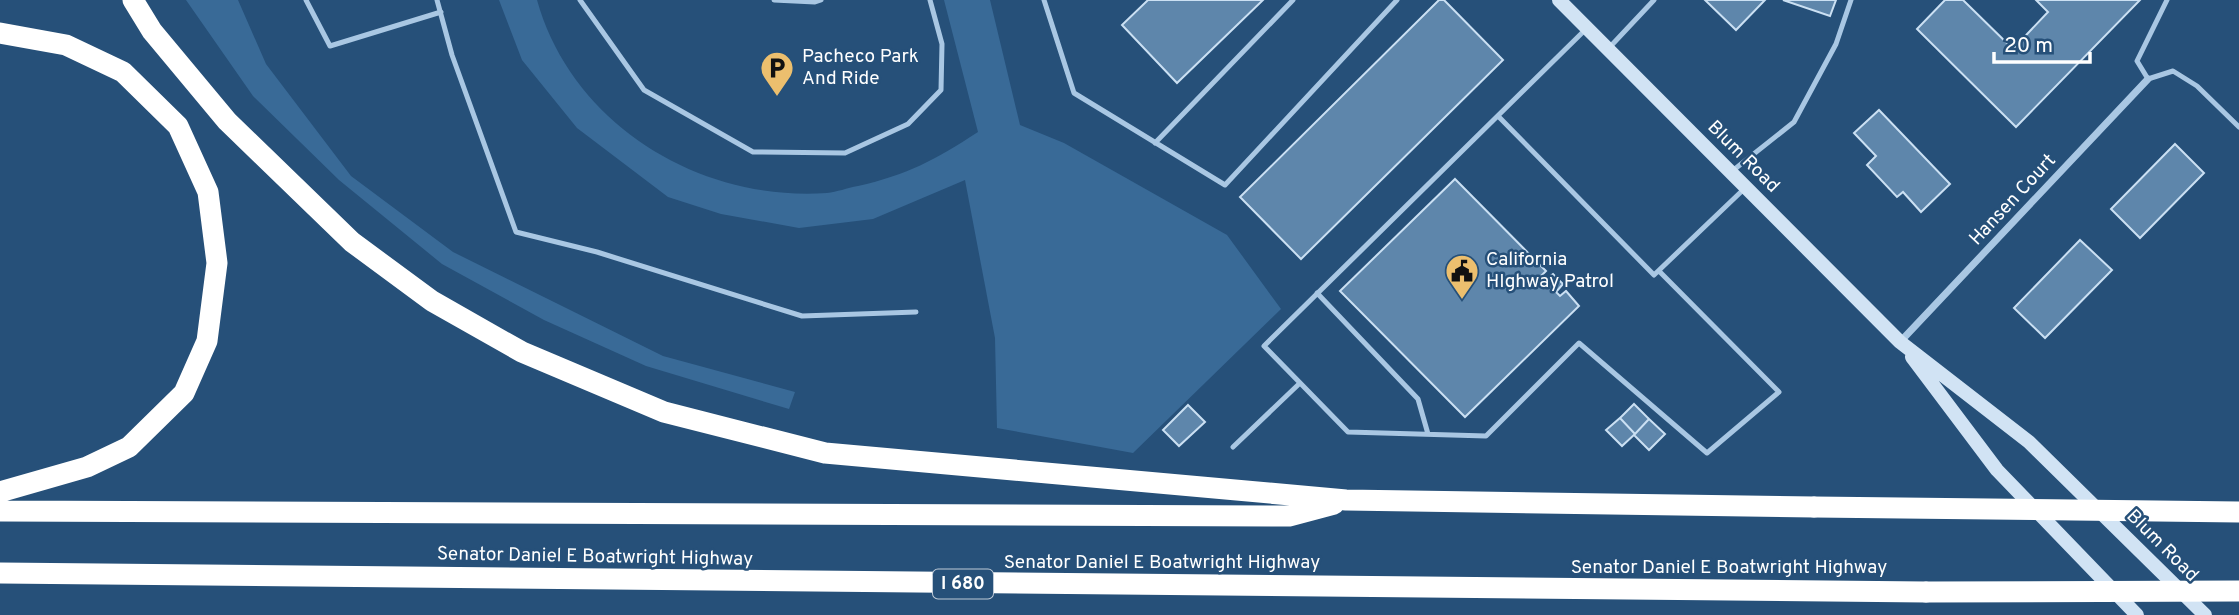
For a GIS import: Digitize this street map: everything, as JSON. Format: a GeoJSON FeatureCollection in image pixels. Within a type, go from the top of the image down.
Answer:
{"type":"FeatureCollection","features":[{"type":"Feature","properties":{"kind":"highway"},"geometry":{"type":"LineString","coordinates":[[133,0],[152,30],[227,121],[352,242],[432,301],[522,352],[664,412],[825,453],[1346,500],[2239,512]]}},
{"type":"Feature","properties":{"kind":"highway"},"geometry":{"type":"LineString","coordinates":[[0,33],[66,45],[123,72],[178,126],[208,192],[218,262],[207,341],[184,393],[129,447],[87,467],[0,492]]}},
{"type":"Feature","properties":{"kind":"highway"},"geometry":{"type":"LineString","coordinates":[[0,511],[1289,516],[1346,500]]}},
{"type":"Feature","properties":{"kind":"highway","name":"Senator Daniel E Boatwright Highway"},"geometry":{"type":"LineString","coordinates":[[0,573],[900,584],[2239,592]]}},
{"type":"Feature","properties":{"kind":"street","name":"Blum Road"},"geometry":{"type":"LineString","coordinates":[[1559,0],[1900,342],[2029,442],[2205,615]]}},
{"type":"Feature","properties":{"kind":"street","name":"Hansen Court"},"geometry":{"type":"LineString","coordinates":[[1900,342],[2148,79]]}},
{"type":"Feature","properties":{"kind":"street","name":"Blum Road"},"geometry":{"type":"LineString","coordinates":[[1900,342],[1997,470],[2137,615]]}},
{"type":"Feature","properties":{"kind":"lane"},"geometry":{"type":"LineString","coordinates":[[306,0],[330,46],[440,12]]}},
{"type":"Feature","properties":{"kind":"lane"},"geometry":{"type":"LineString","coordinates":[[437,0],[453,55],[516,232],[597,252],[802,316],[916,312]]}},
{"type":"Feature","properties":{"kind":"lane"},"geometry":{"type":"LineString","coordinates":[[580,0],[644,89],[753,152],[845,153],[908,124],[941,90],[942,44],[931,3]]}},
{"type":"Feature","properties":{"kind":"lane"},"geometry":{"type":"LineString","coordinates":[[774,0],[821,0]]}},
{"type":"Feature","properties":{"kind":"lane"},"geometry":{"type":"LineString","coordinates":[[1044,0],[1074,93],[1225,185],[1397,0]]}},
{"type":"Feature","properties":{"kind":"lane"},"geometry":{"type":"LineString","coordinates":[[1155,143],[1293,0]]}},
{"type":"Feature","properties":{"kind":"lane"},"geometry":{"type":"LineString","coordinates":[[1608,49],[1654,0]]}},
{"type":"Feature","properties":{"kind":"lane"},"geometry":{"type":"LineString","coordinates":[[1731,172],[1794,122],[1836,44],[1850,0]]}},
{"type":"Feature","properties":{"kind":"lane"},"geometry":{"type":"LineString","coordinates":[[2167,0],[2137,61],[2148,79],[2173,71],[2197,86],[2239,127]]}},
{"type":"Feature","properties":{"kind":"lane"},"geometry":{"type":"LineString","coordinates":[[1587,28],[1264,346],[1348,432],[1486,436],[1579,343],[1707,453],[1779,392],[1659,271]]}},
{"type":"Feature","properties":{"kind":"lane"},"geometry":{"type":"LineString","coordinates":[[1498,116],[1654,275],[1746,187]]}},
{"type":"Feature","properties":{"kind":"lane"},"geometry":{"type":"LineString","coordinates":[[1317,293],[1418,399],[1428,434]]}},
{"type":"Feature","properties":{"kind":"lane"},"geometry":{"type":"LineString","coordinates":[[1233,447],[1300,383]]}},
{"type":"Feature","properties":{"kind":"shaded area"},"geometry":{"type":"Polygon","coordinates":[[[186,0],[238,0],[266,64],[351,176],[453,252],[663,356],[795,392],[789,409],[646,366],[544,320],[442,264],[339,180],[253,96],[186,0]]]}},
{"type":"Feature","properties":{"kind":"shaded area"},"geometry":{"type":"Polygon","coordinates":[[[499,0],[537,0],[554,45],[579,84],[611,118],[648,147],[689,169],[733,184],[780,192],[827,193],[875,182],[906,171],[948,151],[978,132],[944,0],[990,0],[1020,125],[1064,143],[1227,235],[1281,309],[1133,453],[997,428],[995,338],[965,180],[873,219],[799,228],[721,214],[668,197],[577,128],[522,60],[499,0]]]}},
{"type":"Feature","properties":{"kind":"building"},"geometry":{"type":"Polygon","coordinates":[[[1148,0],[1263,0],[1177,83],[1122,25],[1148,0]]]}},
{"type":"Feature","properties":{"kind":"building"},"geometry":{"type":"Polygon","coordinates":[[[1439,0],[1444,0],[1503,60],[1301,259],[1240,197],[1439,0]]]}},
{"type":"Feature","properties":{"kind":"building"},"geometry":{"type":"Polygon","coordinates":[[[1705,0],[1765,0],[1736,30],[1705,0]]]}},
{"type":"Feature","properties":{"kind":"building"},"geometry":{"type":"Polygon","coordinates":[[[1783,0],[1836,0],[1830,16],[1783,0]]]}},
{"type":"Feature","properties":{"kind":"building"},"geometry":{"type":"Polygon","coordinates":[[[1945,0],[1963,0],[2013,49],[2048,12],[2036,0],[2140,0],[2016,127],[1917,29],[1945,0]]]}},
{"type":"Feature","properties":{"kind":"building"},"geometry":{"type":"Polygon","coordinates":[[[1879,110],[1950,184],[1921,212],[1903,192],[1897,197],[1867,165],[1876,156],[1854,133],[1879,110]]]}},
{"type":"Feature","properties":{"kind":"building"},"geometry":{"type":"Polygon","coordinates":[[[2175,144],[2204,173],[2140,238],[2111,209],[2175,144]]]}},
{"type":"Feature","properties":{"kind":"building","name":"California HIghway Patrol"},"geometry":{"type":"Polygon","coordinates":[[[1455,179],[1546,271],[1541,276],[1545,280],[1553,274],[1563,284],[1556,292],[1560,296],[1566,291],[1579,306],[1465,417],[1340,291],[1455,179]]]}},
{"type":"Feature","properties":{"kind":"building"},"geometry":{"type":"Polygon","coordinates":[[[2080,240],[2112,270],[2045,338],[2014,308],[2080,240]]]}},
{"type":"Feature","properties":{"kind":"building"},"geometry":{"type":"Polygon","coordinates":[[[1634,404],[1649,419],[1635,434],[1620,418],[1634,404]]]}},
{"type":"Feature","properties":{"kind":"building"},"geometry":{"type":"Polygon","coordinates":[[[1188,405],[1205,422],[1179,446],[1163,430],[1188,405]]]}},
{"type":"Feature","properties":{"kind":"building"},"geometry":{"type":"Polygon","coordinates":[[[1620,418],[1635,434],[1622,446],[1606,430],[1620,418]]]}},
{"type":"Feature","properties":{"kind":"building"},"geometry":{"type":"Polygon","coordinates":[[[1649,419],[1665,434],[1649,450],[1634,435],[1649,419]]]}},
{"type":"Feature","properties":{"kind":"place","name":"Pacheco Park And Ride"},"geometry":{"type":"Point","coordinates":[777,98]}},
{"type":"Feature","properties":{"kind":"place","name":"California HIghway Patrol"},"geometry":{"type":"Point","coordinates":[1462,301]}}]}
